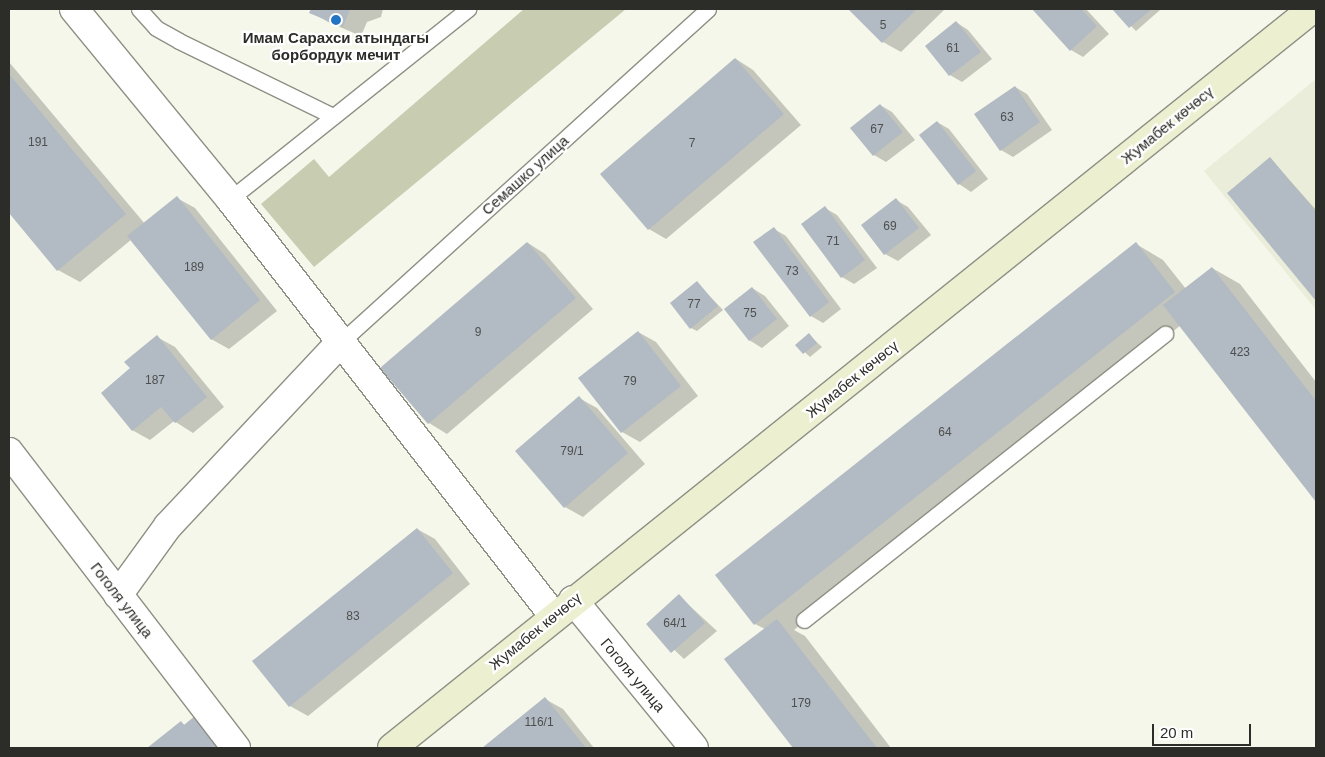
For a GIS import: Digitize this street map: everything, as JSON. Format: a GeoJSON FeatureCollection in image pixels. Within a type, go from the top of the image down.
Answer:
{"type":"FeatureCollection","features":[{"type":"Feature","properties":{"kind":"street","name":"Гоголя улица"},"geometry":{"type":"LineString","coordinates":[[74,9],[230,199],[342,341],[563,608],[694,748]]}},
{"type":"Feature","properties":{"kind":"street","name":"Жумабек көчөсү"},"geometry":{"type":"LineString","coordinates":[[399,746],[563,608],[1308,10]]}},
{"type":"Feature","properties":{"kind":"street"},"geometry":{"type":"LineString","coordinates":[[118,595],[168,526],[342,341]]}},
{"type":"Feature","properties":{"kind":"street","name":"Гоголя улица"},"geometry":{"type":"LineString","coordinates":[[9,452],[236,748]]}},
{"type":"Feature","properties":{"kind":"lane"},"geometry":{"type":"LineString","coordinates":[[140,9],[156,28],[179,41],[333,116]]}},
{"type":"Feature","properties":{"kind":"lane"},"geometry":{"type":"LineString","coordinates":[[230,199],[468,9]]}},
{"type":"Feature","properties":{"kind":"lane","name":"Семашко улица"},"geometry":{"type":"LineString","coordinates":[[342,341],[708,9]]}},
{"type":"Feature","properties":{"kind":"lane"},"geometry":{"type":"LineString","coordinates":[[804,620],[1165,334]]}},
{"type":"Feature","properties":{"kind":"shaded area"},"geometry":{"type":"Polygon","coordinates":[[[524,9],[626,9],[314,267],[261,204],[314,159],[329,177],[524,9]]]}},
{"type":"Feature","properties":{"kind":"shaded area"},"geometry":{"type":"Polygon","coordinates":[[[1316,79],[1316,310],[1204,171],[1316,79]]]}},
{"type":"Feature","properties":{"kind":"building","name":"Имам Сарахси атындагы борбордук мечит"},"geometry":{"type":"Polygon","coordinates":[[[311,9],[350,9],[343,27],[309,13],[311,9]]]}},
{"type":"Feature","properties":{"kind":"building"},"geometry":{"type":"Polygon","coordinates":[[[848,9],[917,9],[882,43],[848,9]]]}},
{"type":"Feature","properties":{"kind":"building"},"geometry":{"type":"Polygon","coordinates":[[[1032,9],[1081,9],[1097,26],[1070,51],[1032,9]]]}},
{"type":"Feature","properties":{"kind":"building"},"geometry":{"type":"Polygon","coordinates":[[[1112,9],[1152,9],[1129,28],[1112,9]]]}},
{"type":"Feature","properties":{"kind":"building"},"geometry":{"type":"Polygon","coordinates":[[[956,21],[981,52],[949,76],[925,46],[956,21]]]}},
{"type":"Feature","properties":{"kind":"building"},"geometry":{"type":"Polygon","coordinates":[[[735,58],[784,114],[648,230],[600,174],[735,58]]]}},
{"type":"Feature","properties":{"kind":"building"},"geometry":{"type":"Polygon","coordinates":[[[9,74],[126,214],[57,271],[9,213],[9,74]]]}},
{"type":"Feature","properties":{"kind":"building"},"geometry":{"type":"Polygon","coordinates":[[[1015,86],[1040,122],[1000,151],[974,114],[1015,86]]]}},
{"type":"Feature","properties":{"kind":"building"},"geometry":{"type":"Polygon","coordinates":[[[880,104],[903,132],[873,156],[850,128],[880,104]]]}},
{"type":"Feature","properties":{"kind":"building"},"geometry":{"type":"Polygon","coordinates":[[[937,121],[976,171],[958,185],[919,135],[937,121]]]}},
{"type":"Feature","properties":{"kind":"building"},"geometry":{"type":"Polygon","coordinates":[[[1270,157],[1316,212],[1316,301],[1227,193],[1270,157]]]}},
{"type":"Feature","properties":{"kind":"building"},"geometry":{"type":"Polygon","coordinates":[[[177,196],[260,300],[211,340],[127,236],[177,196]]]}},
{"type":"Feature","properties":{"kind":"building"},"geometry":{"type":"Polygon","coordinates":[[[896,198],[919,228],[884,255],[861,225],[896,198]]]}},
{"type":"Feature","properties":{"kind":"building"},"geometry":{"type":"Polygon","coordinates":[[[825,206],[865,260],[841,278],[801,224],[825,206]]]}},
{"type":"Feature","properties":{"kind":"building"},"geometry":{"type":"Polygon","coordinates":[[[774,227],[829,302],[810,317],[753,242],[774,227]]]}},
{"type":"Feature","properties":{"kind":"building"},"geometry":{"type":"Polygon","coordinates":[[[527,242],[576,298],[428,424],[380,368],[527,242]]]}},
{"type":"Feature","properties":{"kind":"building"},"geometry":{"type":"Polygon","coordinates":[[[1136,242],[1175,292],[754,625],[715,575],[1136,242]]]}},
{"type":"Feature","properties":{"kind":"building"},"geometry":{"type":"Polygon","coordinates":[[[1212,267],[1316,401],[1316,502],[1163,305],[1212,267]]]}},
{"type":"Feature","properties":{"kind":"building"},"geometry":{"type":"Polygon","coordinates":[[[697,281],[718,306],[690,329],[670,303],[697,281]]]}},
{"type":"Feature","properties":{"kind":"building"},"geometry":{"type":"Polygon","coordinates":[[[752,287],[777,319],[749,341],[724,309],[752,287]]]}},
{"type":"Feature","properties":{"kind":"building"},"geometry":{"type":"Polygon","coordinates":[[[638,331],[681,386],[621,433],[578,378],[638,331]]]}},
{"type":"Feature","properties":{"kind":"building"},"geometry":{"type":"Polygon","coordinates":[[[809,333],[817,343],[803,354],[795,345],[809,333]]]}},
{"type":"Feature","properties":{"kind":"building"},"geometry":{"type":"Polygon","coordinates":[[[157,335],[207,397],[175,423],[161,407],[132,431],[101,393],[130,368],[124,362],[157,335]]]}},
{"type":"Feature","properties":{"kind":"building"},"geometry":{"type":"Polygon","coordinates":[[[579,396],[628,453],[564,508],[515,451],[579,396]]]}},
{"type":"Feature","properties":{"kind":"building"},"geometry":{"type":"Polygon","coordinates":[[[417,528],[453,573],[289,707],[252,661],[417,528]]]}},
{"type":"Feature","properties":{"kind":"building"},"geometry":{"type":"Polygon","coordinates":[[[679,594],[705,623],[671,653],[646,624],[679,594]]]}},
{"type":"Feature","properties":{"kind":"building"},"geometry":{"type":"Polygon","coordinates":[[[777,619],[877,748],[793,748],[724,659],[777,619]]]}},
{"type":"Feature","properties":{"kind":"building"},"geometry":{"type":"Polygon","coordinates":[[[545,697],[586,748],[482,748],[545,697]]]}},
{"type":"Feature","properties":{"kind":"building"},"geometry":{"type":"Polygon","coordinates":[[[196,715],[222,748],[147,748],[181,721],[184,725],[196,715]]]}},
{"type":"Feature","properties":{"kind":"place","name":"Имам Сарахси атындагы борбордук мечит"},"geometry":{"type":"Point","coordinates":[336,20]}}]}
